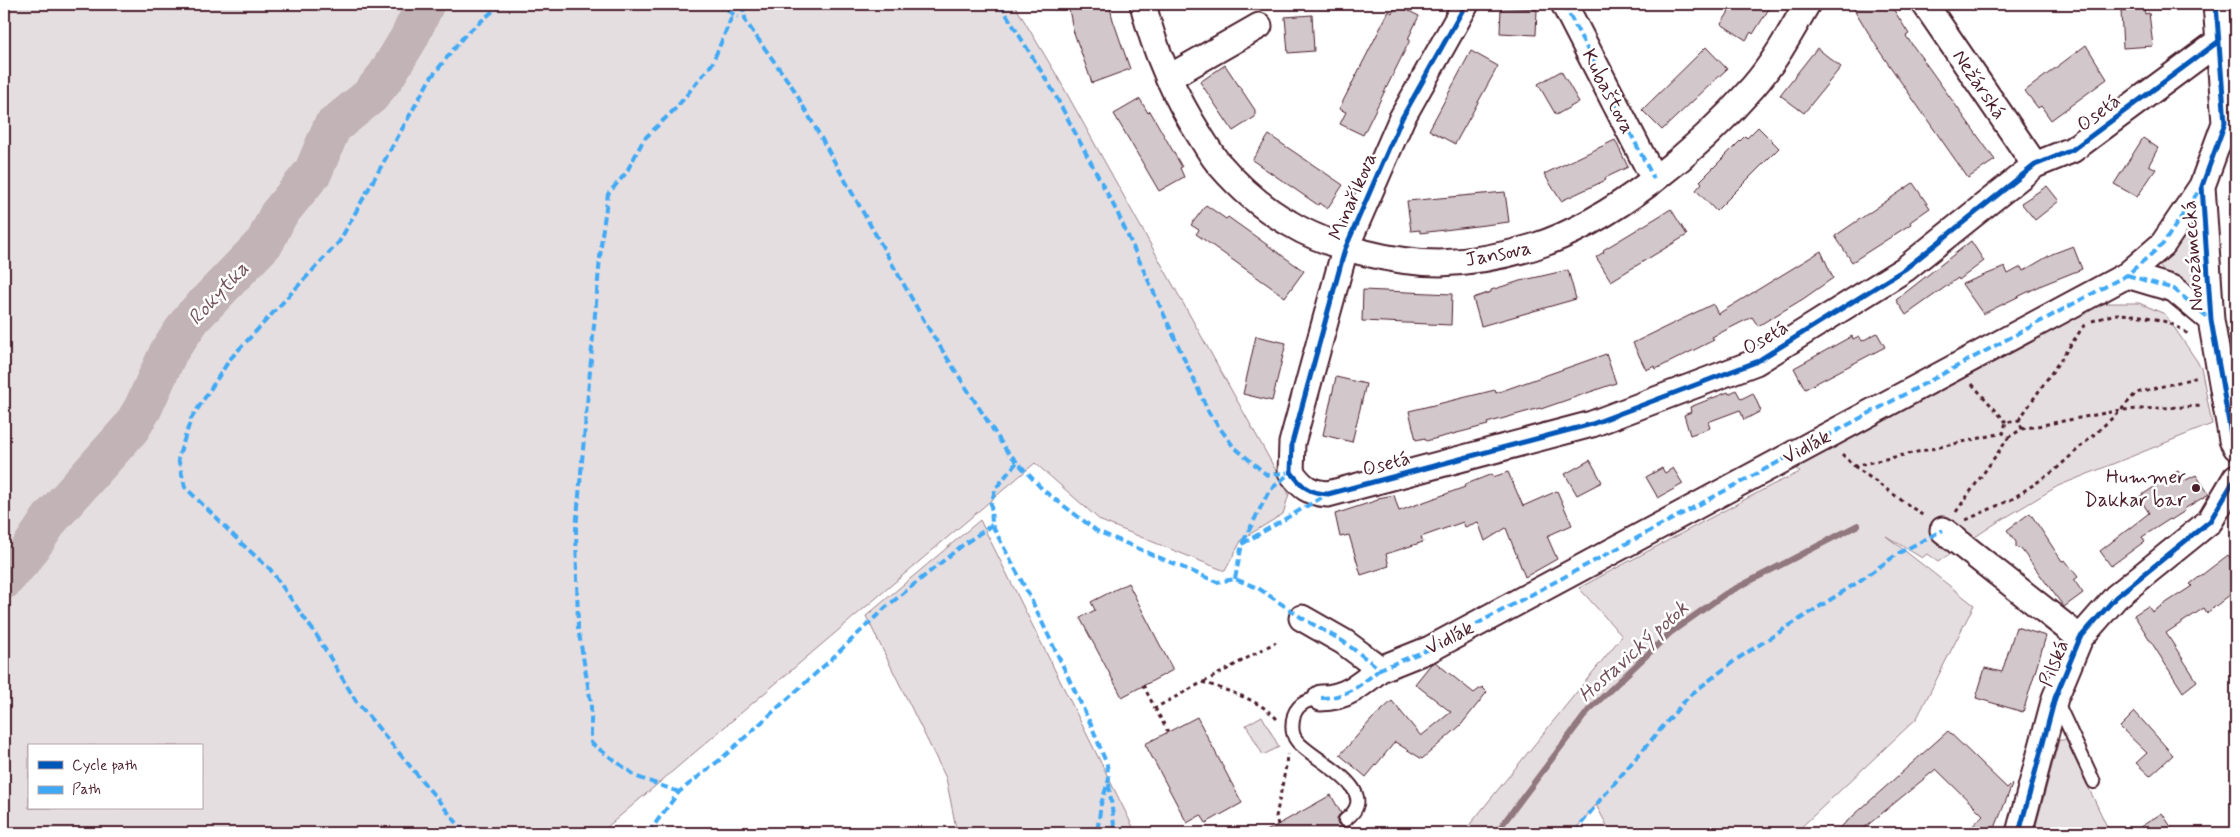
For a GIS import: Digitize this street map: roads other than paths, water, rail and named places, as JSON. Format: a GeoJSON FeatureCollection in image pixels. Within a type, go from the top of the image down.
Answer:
{"type":"FeatureCollection","features":[{"type":"Feature","properties":{"kind":"street","name":"Jansova"},"geometry":{"type":"LineString","coordinates":[[1143,4],[1152,38],[1168,78],[1192,122],[1219,164],[1255,198],[1289,224],[1345,248],[1393,258],[1439,263],[1486,258],[1533,247],[1570,232],[1603,214],[1654,179],[1708,135],[1755,86],[1807,4]]}},
{"type":"Feature","properties":{"kind":"street","name":"Minaříkova"},"geometry":{"type":"LineString","coordinates":[[1292,443],[1345,248],[1402,118],[1466,4]]}},
{"type":"Feature","properties":{"kind":"street","name":"Kubaštova"},"geometry":{"type":"LineString","coordinates":[[1564,4],[1654,179]]}},
{"type":"Feature","properties":{"kind":"street","name":"Nežárská"},"geometry":{"type":"LineString","coordinates":[[1925,4],[2035,165]]}},
{"type":"Feature","properties":{"kind":"street","name":"Novozámecká"},"geometry":{"type":"LineString","coordinates":[[2216,4],[2225,123],[2202,186],[2226,405],[2232,440],[2236,447]]}},
{"type":"Feature","properties":{"kind":"street"},"geometry":{"type":"LineString","coordinates":[[1168,78],[1259,26]]}},
{"type":"Feature","properties":{"kind":"street","name":"Osetá"},"geometry":{"type":"LineString","coordinates":[[1292,443],[1291,472],[1304,488],[1313,494],[1328,494],[1601,420],[1756,362],[1905,269],[2035,165],[2072,150],[2219,41]]}},
{"type":"Feature","properties":{"kind":"street","name":"Vidlák"},"geometry":{"type":"LineString","coordinates":[[1321,698],[1334,698],[1346,694],[1359,687],[1380,670],[1438,644],[2127,275],[2163,244],[2202,186]]}},
{"type":"Feature","properties":{"kind":"street"},"geometry":{"type":"LineString","coordinates":[[2127,275],[2174,289],[2220,349]]}},
{"type":"Feature","properties":{"kind":"street","name":"Pilská"},"geometry":{"type":"LineString","coordinates":[[2019,833],[2055,698],[2080,638],[2116,597],[2210,521],[2236,476]]}},
{"type":"Feature","properties":{"kind":"street","name":"Pilská"},"geometry":{"type":"LineString","coordinates":[[1943,530],[2080,638]]}},
{"type":"Feature","properties":{"kind":"street"},"geometry":{"type":"LineString","coordinates":[[1302,618],[1344,642],[1380,670]]}},
{"type":"Feature","properties":{"kind":"lane"},"geometry":{"type":"LineString","coordinates":[[1321,698],[1308,700],[1299,705],[1294,714],[1289,734],[1338,773],[1356,792],[1358,803],[1356,809],[1345,820]]}},
{"type":"Feature","properties":{"kind":"lane"},"geometry":{"type":"LineString","coordinates":[[2055,698],[2094,782]]}},
{"type":"Feature","properties":{"kind":"waterway","name":"Rokytka"},"geometry":{"type":"LineString","coordinates":[[4,580],[26,555],[50,519],[131,428],[143,408],[169,351],[192,318],[265,242],[278,215],[313,172],[332,127],[370,96],[386,76],[409,38],[425,4]]}},
{"type":"Feature","properties":{"kind":"waterway","name":"Hostavický potok"},"geometry":{"type":"LineString","coordinates":[[1496,833],[1588,711],[1670,633],[1725,594],[1858,525]]}},
{"type":"Feature","properties":{"kind":"place","name":"Hummer Dakkar bar"},"geometry":{"type":"Point","coordinates":[2196,488]}}]}
